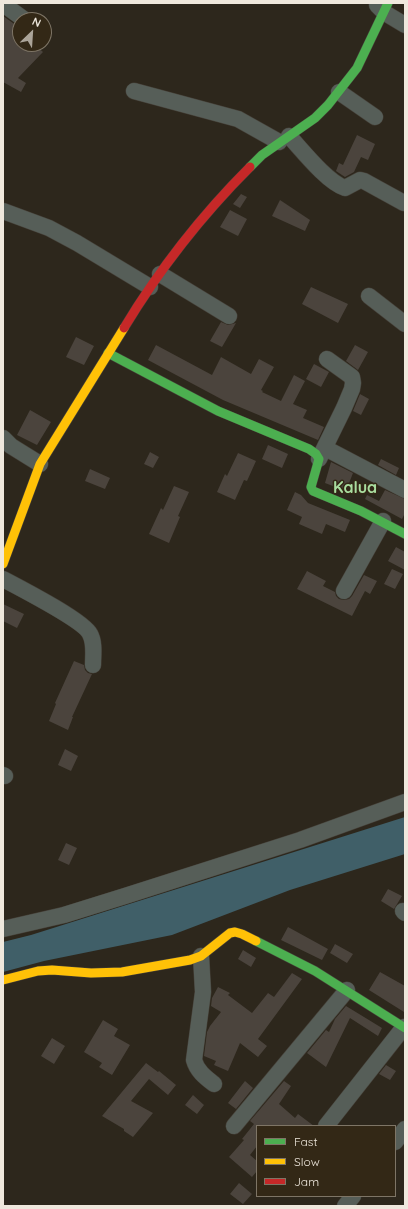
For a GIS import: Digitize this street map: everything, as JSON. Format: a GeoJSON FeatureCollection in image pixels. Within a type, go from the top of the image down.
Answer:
{"type":"FeatureCollection","features":[{"type":"Feature","properties":{"kind":"street"},"geometry":{"type":"LineString","coordinates":[[3,4],[14,12]]}},
{"type":"Feature","properties":{"kind":"street"},"geometry":{"type":"LineString","coordinates":[[3,564],[40,464],[150,287],[195,226],[262,155],[315,118],[328,105],[356,68],[383,6],[405,25]]}},
{"type":"Feature","properties":{"kind":"street"},"geometry":{"type":"LineString","coordinates":[[134,91],[238,119],[284,139],[336,184],[345,188],[360,180],[364,181],[404,203]]}},
{"type":"Feature","properties":{"kind":"street"},"geometry":{"type":"LineString","coordinates":[[339,92],[374,117]]}},
{"type":"Feature","properties":{"kind":"street"},"geometry":{"type":"LineString","coordinates":[[3,211],[49,228],[150,287]]}},
{"type":"Feature","properties":{"kind":"street"},"geometry":{"type":"LineString","coordinates":[[160,274],[229,316]]}},
{"type":"Feature","properties":{"kind":"street"},"geometry":{"type":"LineString","coordinates":[[369,296],[405,324]]}},
{"type":"Feature","properties":{"kind":"street"},"geometry":{"type":"LineString","coordinates":[[108,353],[218,411],[309,449],[316,454],[322,454],[405,490]]}},
{"type":"Feature","properties":{"kind":"street"},"geometry":{"type":"LineString","coordinates":[[327,359],[352,377],[353,383],[322,454],[311,487],[313,491],[383,521],[405,534]]}},
{"type":"Feature","properties":{"kind":"street"},"geometry":{"type":"LineString","coordinates":[[3,438],[11,446],[40,464]]}},
{"type":"Feature","properties":{"kind":"street"},"geometry":{"type":"LineString","coordinates":[[344,591],[383,521]]}},
{"type":"Feature","properties":{"kind":"street"},"geometry":{"type":"LineString","coordinates":[[3,579],[61,612],[85,628],[90,633],[92,639],[93,665]]}},
{"type":"Feature","properties":{"kind":"street"},"geometry":{"type":"LineString","coordinates":[[3,929],[64,915],[140,892],[300,840],[405,802]]}},
{"type":"Feature","properties":{"kind":"street"},"geometry":{"type":"LineString","coordinates":[[3,980],[38,971],[52,970],[91,973],[122,972],[190,960],[201,956],[230,933],[235,932],[242,934],[315,971],[347,990],[404,1028],[327,1125]]}},
{"type":"Feature","properties":{"kind":"street"},"geometry":{"type":"LineString","coordinates":[[201,956],[203,992],[194,1060],[200,1072],[214,1084]]}},
{"type":"Feature","properties":{"kind":"street"},"geometry":{"type":"LineString","coordinates":[[234,1126],[347,990]]}},
{"type":"Feature","properties":{"kind":"street"},"geometry":{"type":"LineString","coordinates":[[396,1141],[405,1129]]}},
{"type":"Feature","properties":{"kind":"street"},"geometry":{"type":"LineString","coordinates":[[345,1206],[352,1197]]}},
{"type":"Feature","properties":{"kind":"water"},"geometry":{"type":"Polygon","coordinates":[[[405,817],[405,854],[290,890],[172,935],[44,961],[3,972],[3,942],[31,935],[405,817]]]}},
{"type":"Feature","properties":{"kind":"building"},"geometry":{"type":"Polygon","coordinates":[[[3,16],[12,22],[12,52],[43,52],[18,78],[26,83],[21,92],[3,82],[3,16]]]}},
{"type":"Feature","properties":{"kind":"building"},"geometry":{"type":"Polygon","coordinates":[[[357,135],[375,144],[368,160],[361,157],[354,172],[345,177],[336,171],[339,163],[343,165],[357,135]]]}},
{"type":"Feature","properties":{"kind":"building"},"geometry":{"type":"Polygon","coordinates":[[[241,194],[247,197],[240,208],[233,204],[241,194]]]}},
{"type":"Feature","properties":{"kind":"building"},"geometry":{"type":"Polygon","coordinates":[[[280,200],[310,220],[305,231],[272,216],[280,200]]]}},
{"type":"Feature","properties":{"kind":"building"},"geometry":{"type":"Polygon","coordinates":[[[230,210],[247,219],[238,236],[220,227],[230,210]]]}},
{"type":"Feature","properties":{"kind":"building"},"geometry":{"type":"Polygon","coordinates":[[[311,287],[348,304],[338,323],[302,304],[311,287]]]}},
{"type":"Feature","properties":{"kind":"building"},"geometry":{"type":"Polygon","coordinates":[[[221,322],[228,325],[236,323],[222,347],[210,341],[221,322]]]}},
{"type":"Feature","properties":{"kind":"building"},"geometry":{"type":"Polygon","coordinates":[[[76,337],[94,346],[84,365],[66,357],[76,337]]]}},
{"type":"Feature","properties":{"kind":"building"},"geometry":{"type":"Polygon","coordinates":[[[156,345],[212,375],[221,357],[251,374],[259,359],[274,367],[261,390],[263,391],[262,392],[281,401],[294,375],[305,381],[293,404],[307,410],[303,418],[324,427],[318,440],[223,400],[148,360],[156,345]]]}},
{"type":"Feature","properties":{"kind":"building"},"geometry":{"type":"Polygon","coordinates":[[[355,345],[368,352],[358,370],[346,361],[355,345]]]}},
{"type":"Feature","properties":{"kind":"building"},"geometry":{"type":"Polygon","coordinates":[[[314,364],[329,372],[321,387],[306,379],[314,364]]]}},
{"type":"Feature","properties":{"kind":"building"},"geometry":{"type":"Polygon","coordinates":[[[360,394],[369,399],[361,415],[353,411],[360,394]]]}},
{"type":"Feature","properties":{"kind":"building"},"geometry":{"type":"Polygon","coordinates":[[[30,410],[51,422],[37,445],[17,435],[30,410]]]}},
{"type":"Feature","properties":{"kind":"building"},"geometry":{"type":"Polygon","coordinates":[[[268,445],[288,454],[282,468],[262,459],[268,445]]]}},
{"type":"Feature","properties":{"kind":"building"},"geometry":{"type":"Polygon","coordinates":[[[150,452],[159,457],[153,468],[144,464],[150,452]]]}},
{"type":"Feature","properties":{"kind":"building"},"geometry":{"type":"Polygon","coordinates":[[[238,453],[256,461],[247,481],[244,480],[235,500],[217,492],[225,474],[227,476],[238,453]]]}},
{"type":"Feature","properties":{"kind":"building"},"geometry":{"type":"Polygon","coordinates":[[[381,459],[399,468],[396,475],[378,465],[381,459]]]}},
{"type":"Feature","properties":{"kind":"building"},"geometry":{"type":"Polygon","coordinates":[[[331,462],[353,473],[346,491],[325,483],[331,462]]]}},
{"type":"Feature","properties":{"kind":"building"},"geometry":{"type":"Polygon","coordinates":[[[90,469],[110,478],[105,489],[85,481],[90,469]]]}},
{"type":"Feature","properties":{"kind":"building"},"geometry":{"type":"Polygon","coordinates":[[[174,486],[189,492],[178,516],[180,517],[169,543],[149,534],[161,508],[163,510],[174,486]]]}},
{"type":"Feature","properties":{"kind":"building"},"geometry":{"type":"Polygon","coordinates":[[[385,490],[405,499],[405,513],[402,519],[365,499],[367,495],[379,501],[385,490]]]}},
{"type":"Feature","properties":{"kind":"building"},"geometry":{"type":"Polygon","coordinates":[[[295,492],[301,495],[308,503],[350,520],[345,532],[326,524],[322,534],[299,524],[302,517],[287,510],[295,492]]]}},
{"type":"Feature","properties":{"kind":"building"},"geometry":{"type":"Polygon","coordinates":[[[396,547],[405,552],[405,570],[388,561],[396,547]]]}},
{"type":"Feature","properties":{"kind":"building"},"geometry":{"type":"Polygon","coordinates":[[[392,569],[403,574],[395,589],[384,584],[392,569]]]}},
{"type":"Feature","properties":{"kind":"building"},"geometry":{"type":"Polygon","coordinates":[[[307,571],[326,581],[323,586],[335,592],[339,599],[344,600],[349,599],[352,596],[364,575],[377,581],[370,594],[365,591],[352,616],[297,589],[307,571]]]}},
{"type":"Feature","properties":{"kind":"building"},"geometry":{"type":"Polygon","coordinates":[[[3,604],[24,614],[17,628],[3,621],[3,604]]]}},
{"type":"Feature","properties":{"kind":"building"},"geometry":{"type":"Polygon","coordinates":[[[74,661],[84,665],[85,670],[92,674],[72,717],[68,730],[49,721],[56,704],[55,703],[74,661]]]}},
{"type":"Feature","properties":{"kind":"building"},"geometry":{"type":"Polygon","coordinates":[[[65,749],[78,756],[71,771],[58,765],[65,749]]]}},
{"type":"Feature","properties":{"kind":"building"},"geometry":{"type":"Polygon","coordinates":[[[66,843],[77,848],[69,865],[58,860],[66,843]]]}},
{"type":"Feature","properties":{"kind":"building"},"geometry":{"type":"Polygon","coordinates":[[[388,889],[402,896],[394,909],[381,901],[388,889]]]}},
{"type":"Feature","properties":{"kind":"building"},"geometry":{"type":"Polygon","coordinates":[[[288,927],[328,949],[322,960],[281,940],[288,927]]]}},
{"type":"Feature","properties":{"kind":"building"},"geometry":{"type":"Polygon","coordinates":[[[335,944],[353,954],[347,963],[330,953],[335,944]]]}},
{"type":"Feature","properties":{"kind":"building"},"geometry":{"type":"Polygon","coordinates":[[[243,950],[256,958],[251,967],[238,959],[243,950]]]}},
{"type":"Feature","properties":{"kind":"building"},"geometry":{"type":"Polygon","coordinates":[[[380,972],[405,986],[404,1012],[369,990],[380,972]]]}},
{"type":"Feature","properties":{"kind":"building"},"geometry":{"type":"Polygon","coordinates":[[[292,973],[302,979],[258,1039],[267,1046],[258,1057],[240,1043],[228,1071],[214,1065],[216,1061],[204,1056],[207,1032],[221,1012],[211,1006],[212,998],[218,987],[230,993],[228,995],[252,1013],[268,993],[274,997],[292,973]]]}},
{"type":"Feature","properties":{"kind":"building"},"geometry":{"type":"Polygon","coordinates":[[[346,1006],[382,1028],[378,1036],[350,1018],[326,1067],[307,1053],[326,1030],[329,1032],[335,1019],[346,1006]]]}},
{"type":"Feature","properties":{"kind":"building"},"geometry":{"type":"Polygon","coordinates":[[[103,1020],[118,1029],[114,1036],[130,1045],[112,1075],[99,1067],[102,1063],[84,1052],[103,1020]]]}},
{"type":"Feature","properties":{"kind":"building"},"geometry":{"type":"Polygon","coordinates":[[[52,1038],[65,1046],[54,1064],[41,1056],[52,1038]]]}},
{"type":"Feature","properties":{"kind":"building"},"geometry":{"type":"Polygon","coordinates":[[[146,1063],[158,1072],[159,1071],[176,1085],[168,1095],[149,1079],[131,1101],[153,1113],[133,1137],[124,1131],[124,1129],[102,1116],[146,1063]]]}},
{"type":"Feature","properties":{"kind":"building"},"geometry":{"type":"Polygon","coordinates":[[[386,1065],[396,1071],[390,1080],[379,1074],[386,1065]]]}},
{"type":"Feature","properties":{"kind":"building"},"geometry":{"type":"Polygon","coordinates":[[[245,1081],[253,1088],[236,1109],[228,1103],[245,1081]]]}},
{"type":"Feature","properties":{"kind":"building"},"geometry":{"type":"Polygon","coordinates":[[[284,1081],[291,1086],[279,1104],[295,1118],[298,1114],[313,1125],[256,1125],[256,1147],[250,1155],[256,1160],[256,1172],[252,1177],[229,1157],[244,1140],[242,1139],[254,1124],[250,1121],[284,1081]]]}},
{"type":"Feature","properties":{"kind":"building"},"geometry":{"type":"Polygon","coordinates":[[[193,1095],[204,1105],[197,1114],[185,1105],[193,1095]]]}},
{"type":"Feature","properties":{"kind":"building"},"geometry":{"type":"Polygon","coordinates":[[[239,1183],[252,1194],[243,1204],[230,1194],[239,1183]]]}},
{"type":"Feature","properties":{"kind":"traffic: fast"},"geometry":{"type":"LineString","coordinates":[[250,167],[262,155],[315,118],[328,105],[357,68],[388,3]]}},
{"type":"Feature","properties":{"kind":"traffic: fast"},"geometry":{"type":"LineString","coordinates":[[108,353],[218,411],[309,449],[316,454],[319,459],[311,487],[313,491],[361,511],[405,534]]}},
{"type":"Feature","properties":{"kind":"traffic: fast"},"geometry":{"type":"LineString","coordinates":[[256,941],[315,971],[405,1028]]}},
{"type":"Feature","properties":{"kind":"traffic: slow"},"geometry":{"type":"LineString","coordinates":[[3,564],[40,464],[124,328]]}},
{"type":"Feature","properties":{"kind":"traffic: slow"},"geometry":{"type":"LineString","coordinates":[[3,980],[38,971],[52,970],[91,973],[122,972],[190,960],[201,956],[230,933],[235,932],[256,941]]}},
{"type":"Feature","properties":{"kind":"traffic: jam"},"geometry":{"type":"LineString","coordinates":[[124,328],[137,306],[182,244],[215,204],[250,167]]}},
{"type":"Feature","properties":{"kind":"district","name":"Kalua"},"geometry":{"type":"Point","coordinates":[355,488]}}]}
